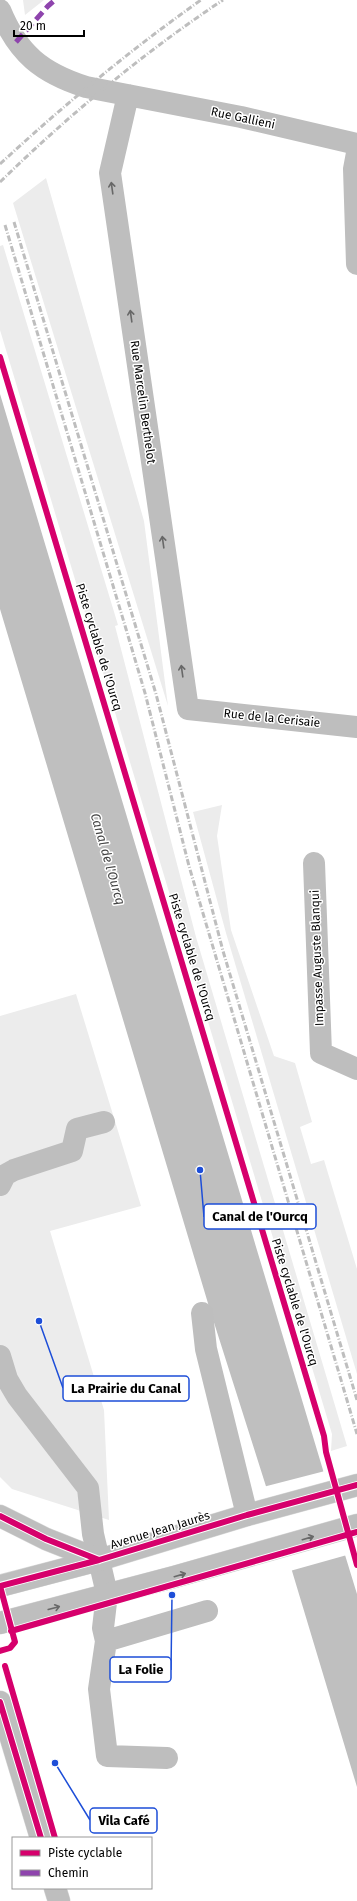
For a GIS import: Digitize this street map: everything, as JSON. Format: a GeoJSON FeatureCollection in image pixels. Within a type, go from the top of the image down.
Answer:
{"type":"FeatureCollection","features":[{"type":"Feature","properties":{"kind":"street","name":"Rue Gallieni"},"geometry":{"type":"LineString","coordinates":[[0,10],[7,29],[26,54],[55,76],[86,87],[241,117],[357,144]]}},
{"type":"Feature","properties":{"kind":"street","name":"Rue Marcelin Berthelot"},"geometry":{"type":"LineString","coordinates":[[128,95],[110,173],[188,709]]}},
{"type":"Feature","properties":{"kind":"street"},"geometry":{"type":"LineString","coordinates":[[357,153],[354,169],[357,264]]}},
{"type":"Feature","properties":{"kind":"street","name":"Rue de la Cerisaie"},"geometry":{"type":"LineString","coordinates":[[188,709],[357,727]]}},
{"type":"Feature","properties":{"kind":"street","name":"Impasse Auguste Blanqui"},"geometry":{"type":"LineString","coordinates":[[314,864],[321,1053],[357,1069]]}},
{"type":"Feature","properties":{"kind":"street"},"geometry":{"type":"LineString","coordinates":[[0,1184],[6,1175],[14,1170],[72,1151],[77,1129],[104,1122]]}},
{"type":"Feature","properties":{"kind":"street"},"geometry":{"type":"LineString","coordinates":[[202,1313],[206,1349],[251,1514]]}},
{"type":"Feature","properties":{"kind":"street"},"geometry":{"type":"LineString","coordinates":[[0,1356],[7,1379],[17,1396],[88,1488],[93,1534],[107,1594],[103,1628],[106,1641],[99,1689],[107,1756],[166,1758]]}},
{"type":"Feature","properties":{"kind":"street","name":"Avenue Jean Jaurès"},"geometry":{"type":"LineString","coordinates":[[0,1586],[99,1560],[251,1514],[357,1485]]}},
{"type":"Feature","properties":{"kind":"street"},"geometry":{"type":"LineString","coordinates":[[0,1516],[46,1539],[99,1560]]}},
{"type":"Feature","properties":{"kind":"street"},"geometry":{"type":"LineString","coordinates":[[0,1623],[357,1525]]}},
{"type":"Feature","properties":{"kind":"street"},"geometry":{"type":"LineString","coordinates":[[106,1641],[207,1611]]}},
{"type":"Feature","properties":{"kind":"street"},"geometry":{"type":"LineString","coordinates":[[0,1702],[40,1837]]}},
{"type":"Feature","properties":{"kind":"street"},"geometry":{"type":"LineString","coordinates":[[55,1889],[59,1901]]}},
{"type":"Feature","properties":{"kind":"shaded area"},"geometry":{"type":"Polygon","coordinates":[[[23,0],[44,0],[25,15],[23,0]]]}},
{"type":"Feature","properties":{"kind":"shaded area"},"geometry":{"type":"Polygon","coordinates":[[[46,178],[144,521],[168,706],[13,203],[46,178]]]}},
{"type":"Feature","properties":{"kind":"shaded area"},"geometry":{"type":"Polygon","coordinates":[[[3,245],[118,625],[115,626],[196,937],[347,1446],[331,1451],[332,1434],[0,330],[0,246],[3,245]]]}},
{"type":"Feature","properties":{"kind":"shaded area"},"geometry":{"type":"Polygon","coordinates":[[[222,805],[217,836],[231,930],[274,1056],[295,1063],[312,1122],[300,1127],[311,1164],[324,1160],[357,1269],[357,1374],[226,933],[193,812],[222,805]]]}},
{"type":"Feature","properties":{"kind":"shaded area"},"geometry":{"type":"Polygon","coordinates":[[[76,994],[141,1206],[50,1231],[104,1410],[109,1520],[12,1489],[0,1477],[0,1016],[76,994]]]}},
{"type":"Feature","properties":{"kind":"water"},"geometry":{"type":"Polygon","coordinates":[[[0,394],[323,1470],[330,1506],[357,1594],[357,1787],[277,1521],[210,1310],[0,609],[0,394]]]}},
{"type":"Feature","properties":{"kind":"pier"},"geometry":{"type":"Polygon","coordinates":[[[325,1471],[331,1506],[347,1555],[290,1571],[263,1487],[325,1471]]]}},
{"type":"Feature","properties":{"kind":"railway"},"geometry":{"type":"LineString","coordinates":[[0,164],[98,79],[149,38],[201,0]]}},
{"type":"Feature","properties":{"kind":"railway"},"geometry":{"type":"LineString","coordinates":[[0,182],[80,109],[135,63],[193,20],[223,0]]}},
{"type":"Feature","properties":{"kind":"railway"},"geometry":{"type":"LineString","coordinates":[[14,222],[156,694],[223,951],[357,1400]]}},
{"type":"Feature","properties":{"kind":"railway"},"geometry":{"type":"LineString","coordinates":[[5,225],[145,693],[189,866],[357,1434]]}},
{"type":"Feature","properties":{"kind":"marked path"},"geometry":{"type":"LineString","coordinates":[[16,42],[55,0]]}},
{"type":"Feature","properties":{"kind":"cycle path","name":"Piste cyclable de l'Ourcq"},"geometry":{"type":"LineString","coordinates":[[0,357],[324,1436],[326,1452],[357,1565]]}},
{"type":"Feature","properties":{"kind":"cycle path"},"geometry":{"type":"LineString","coordinates":[[0,1586],[99,1560],[247,1515],[357,1485]]}},
{"type":"Feature","properties":{"kind":"cycle path"},"geometry":{"type":"LineString","coordinates":[[0,1516],[46,1539],[99,1560]]}},
{"type":"Feature","properties":{"kind":"cycle path"},"geometry":{"type":"LineString","coordinates":[[11,1631],[357,1532]]}},
{"type":"Feature","properties":{"kind":"cycle path"},"geometry":{"type":"LineString","coordinates":[[0,1586],[15,1642],[10,1648],[0,1651]]}},
{"type":"Feature","properties":{"kind":"cycle path"},"geometry":{"type":"LineString","coordinates":[[5,1666],[55,1837]]}},
{"type":"Feature","properties":{"kind":"cycle path"},"geometry":{"type":"LineString","coordinates":[[0,1702],[41,1837]]}},
{"type":"Feature","properties":{"kind":"place","name":"Canal de l'Ourcq"},"geometry":{"type":"Point","coordinates":[200,1170]}},
{"type":"Feature","properties":{"kind":"place","name":"La Prairie du Canal"},"geometry":{"type":"Point","coordinates":[39,1321]}},
{"type":"Feature","properties":{"kind":"place","name":"La Folie"},"geometry":{"type":"Point","coordinates":[172,1595]}},
{"type":"Feature","properties":{"kind":"place","name":"Vila Café"},"geometry":{"type":"Point","coordinates":[55,1763]}}]}
